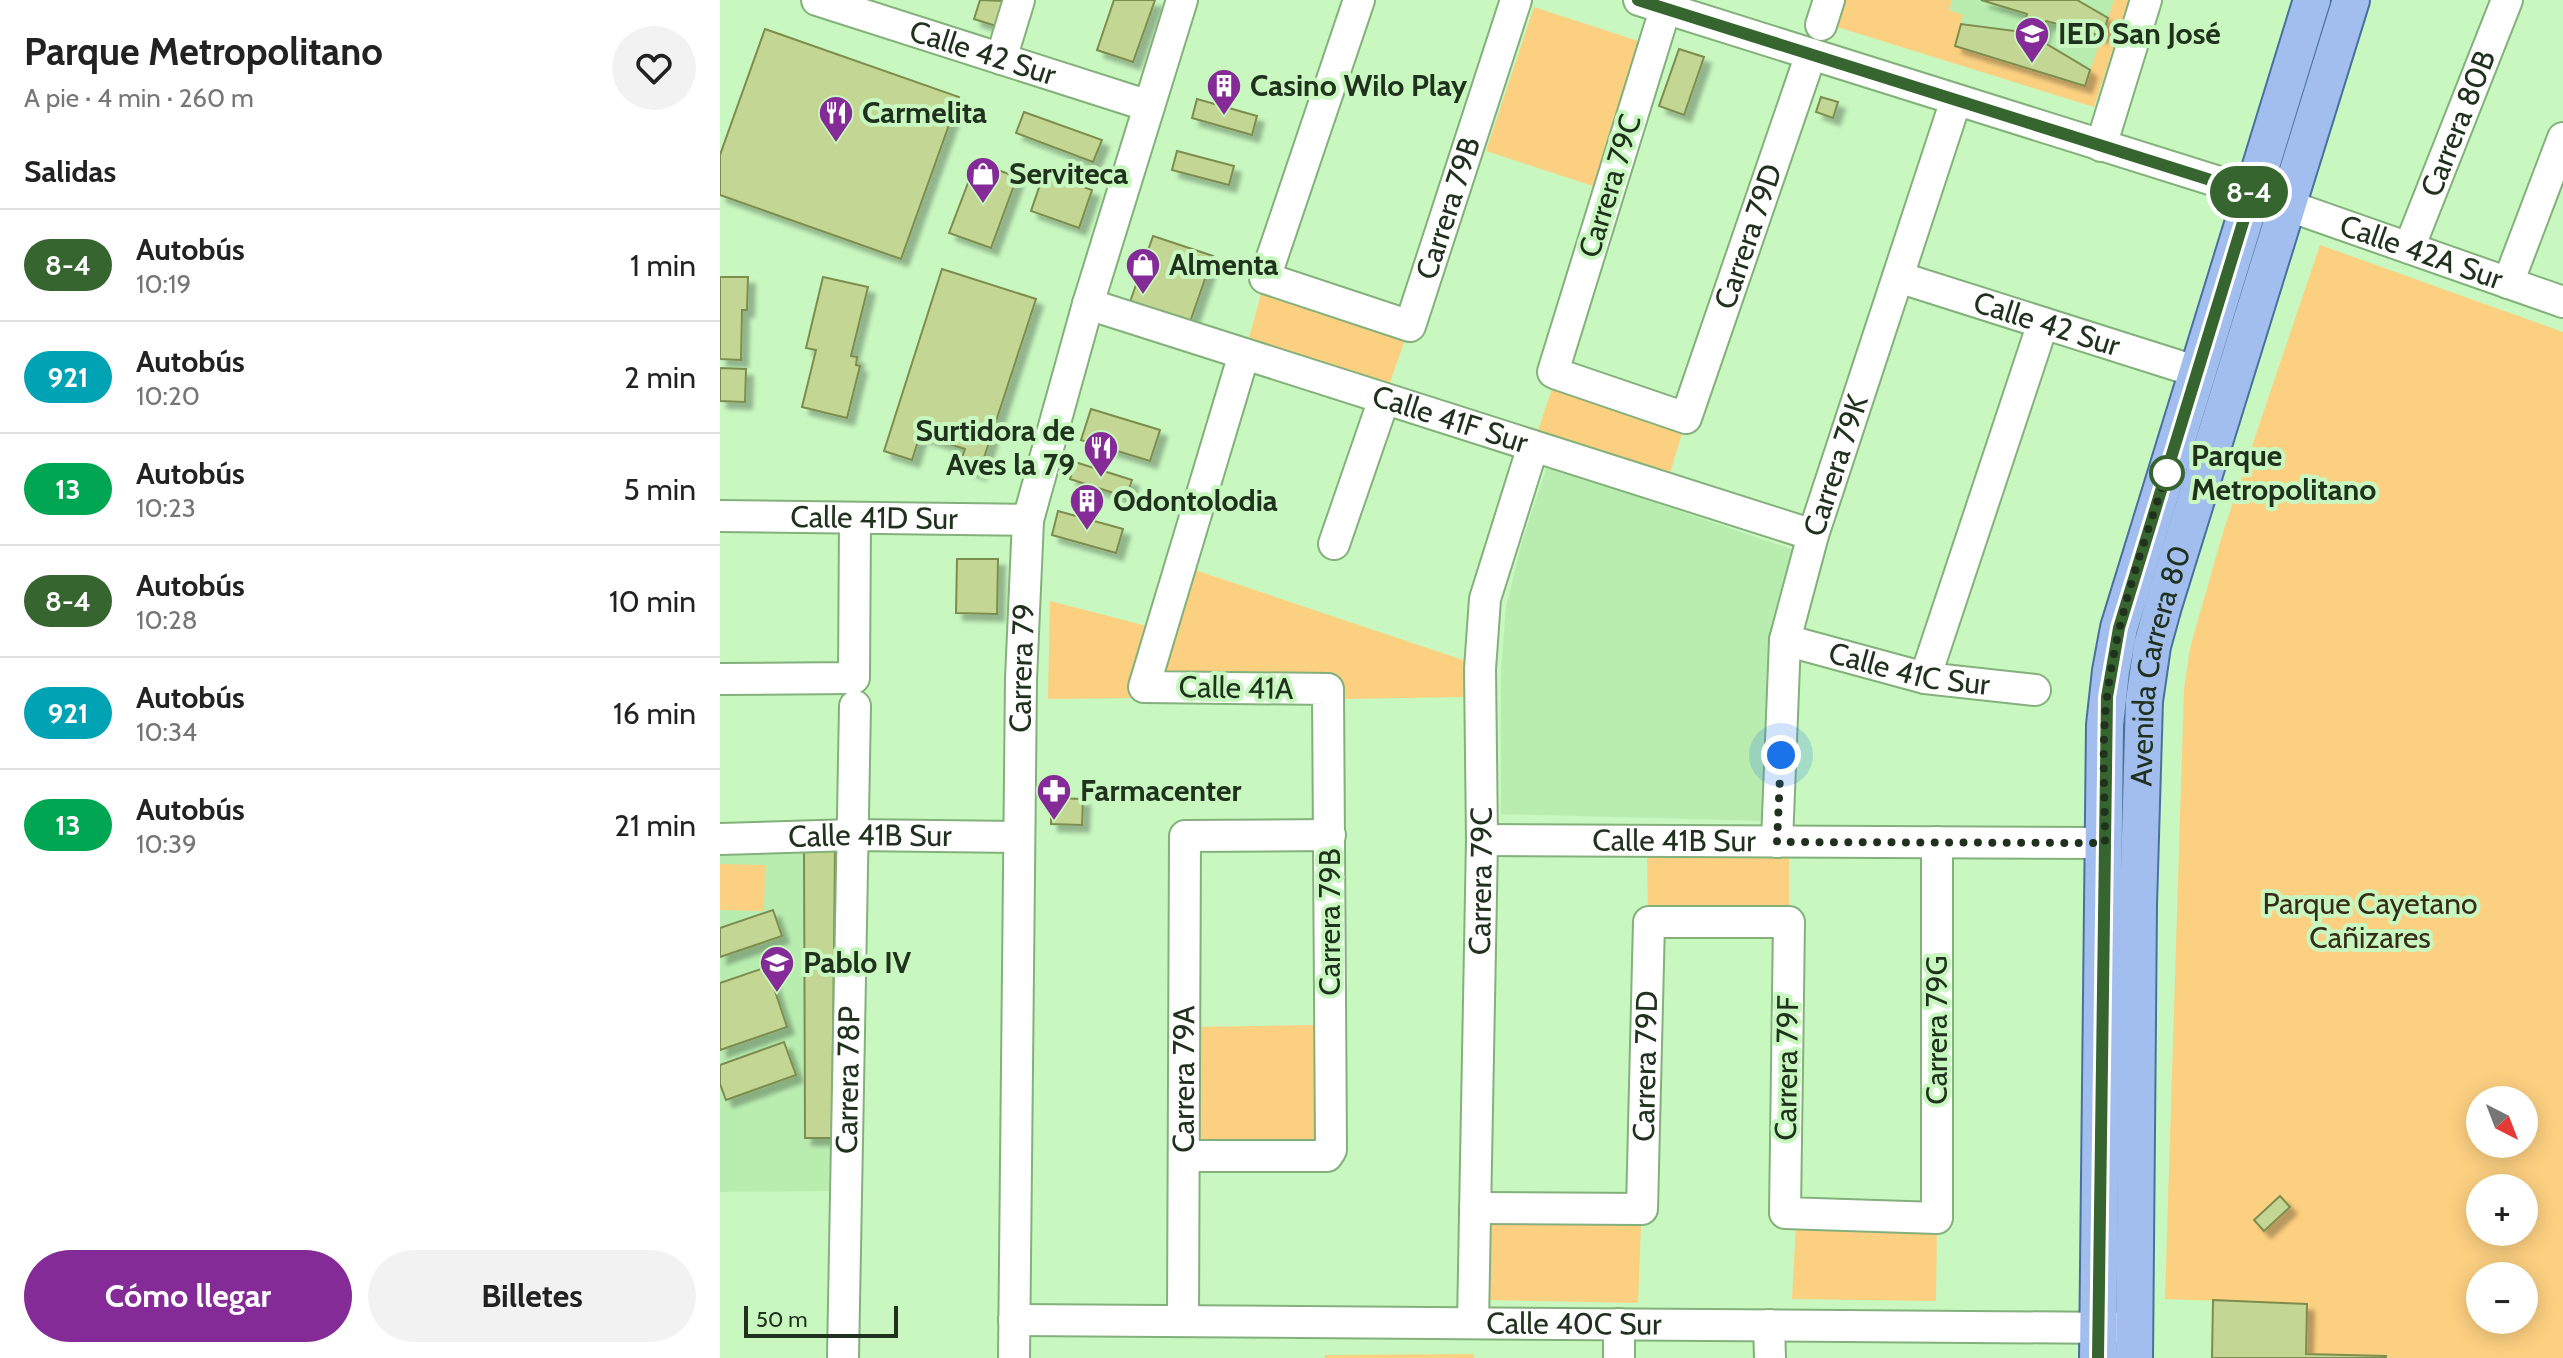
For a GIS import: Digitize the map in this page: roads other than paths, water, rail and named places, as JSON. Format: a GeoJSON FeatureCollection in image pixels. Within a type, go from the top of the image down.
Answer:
{"type":"FeatureCollection","features":[{"type":"Feature","properties":{"kind":"main road","name":"Avenida Carrera 80"},"geometry":{"type":"LineString","coordinates":[[2098,1343],[2105,725],[2116,642],[2312,0]]}},
{"type":"Feature","properties":{"kind":"main road","name":"Avenida Carrera 80"},"geometry":{"type":"LineString","coordinates":[[2134,1343],[2138,905],[2145,688],[2163,606],[2351,0]]}},
{"type":"Feature","properties":{"kind":"street","name":"Calle 42 Sur"},"geometry":{"type":"LineString","coordinates":[[817,0],[1149,106]]}},
{"type":"Feature","properties":{"kind":"street"},"geometry":{"type":"LineString","coordinates":[[1001,59],[1019,0]]}},
{"type":"Feature","properties":{"kind":"street","name":"Carrera 79"},"geometry":{"type":"LineString","coordinates":[[1014,1358],[1022,598],[1028,520],[1088,304],[1182,0]]}},
{"type":"Feature","properties":{"kind":"street","name":"Carrera 79B"},"geometry":{"type":"LineString","coordinates":[[1359,0],[1265,278],[1410,326],[1516,0]]}},
{"type":"Feature","properties":{"kind":"street"},"geometry":{"type":"LineString","coordinates":[[2101,146],[2146,0]]}},
{"type":"Feature","properties":{"kind":"street","name":"Carrera 80B"},"geometry":{"type":"LineString","coordinates":[[2409,248],[2507,0]]}},
{"type":"Feature","properties":{"kind":"street","name":"Calle 42A Sur"},"geometry":{"type":"LineString","coordinates":[[1657,3],[2252,193],[2563,302]]}},
{"type":"Feature","properties":{"kind":"street","name":"Carrera 79C"},"geometry":{"type":"LineString","coordinates":[[1657,3],[1553,372],[1686,418]]}},
{"type":"Feature","properties":{"kind":"street","name":"Carrera 79D"},"geometry":{"type":"LineString","coordinates":[[1686,418],[1811,54]]}},
{"type":"Feature","properties":{"kind":"street","name":"Carrera 79K"},"geometry":{"type":"LineString","coordinates":[[1777,842],[1785,640],[1813,535],[1956,100]]}},
{"type":"Feature","properties":{"kind":"street"},"geometry":{"type":"LineString","coordinates":[[2508,283],[2563,138]]}},
{"type":"Feature","properties":{"kind":"street","name":"Calle 42 Sur"},"geometry":{"type":"LineString","coordinates":[[1898,277],[2198,372]]}},
{"type":"Feature","properties":{"kind":"street","name":"Calle 41F Sur"},"geometry":{"type":"LineString","coordinates":[[1088,304],[1813,535]]}},
{"type":"Feature","properties":{"kind":"street"},"geometry":{"type":"LineString","coordinates":[[1925,678],[2043,323]]}},
{"type":"Feature","properties":{"kind":"street","name":"Calle 41A"},"geometry":{"type":"LineString","coordinates":[[1244,354],[1144,687],[1328,689]]}},
{"type":"Feature","properties":{"kind":"street"},"geometry":{"type":"LineString","coordinates":[[1334,544],[1384,399]]}},
{"type":"Feature","properties":{"kind":"street","name":"Carrera 79C"},"geometry":{"type":"LineString","coordinates":[[1473,1323],[1482,840],[1480,687],[1485,599],[1533,446]]}},
{"type":"Feature","properties":{"kind":"street","name":"Calle 41D Sur"},"geometry":{"type":"LineString","coordinates":[[720,516],[1028,520]]}},
{"type":"Feature","properties":{"kind":"street","name":"Carrera 78P"},"geometry":{"type":"LineString","coordinates":[[843,1358],[853,835],[855,519]]}},
{"type":"Feature","properties":{"kind":"street","name":"Calle 41C Sur"},"geometry":{"type":"LineString","coordinates":[[1785,640],[1925,678],[2035,690]]}},
{"type":"Feature","properties":{"kind":"street"},"geometry":{"type":"LineString","coordinates":[[720,679],[855,692]]}},
{"type":"Feature","properties":{"kind":"street","name":"Carrera 79B"},"geometry":{"type":"LineString","coordinates":[[1184,1156],[1330,1154],[1328,689]]}},
{"type":"Feature","properties":{"kind":"street","name":"Calle 41B Sur"},"geometry":{"type":"LineString","coordinates":[[720,839],[853,835],[1019,837]]}},
{"type":"Feature","properties":{"kind":"street","name":"Carrera 79A"},"geometry":{"type":"LineString","coordinates":[[1183,1321],[1185,836],[1330,835]]}},
{"type":"Feature","properties":{"kind":"street","name":"Calle 41B Sur"},"geometry":{"type":"LineString","coordinates":[[1482,840],[2105,843]]}},
{"type":"Feature","properties":{"kind":"street","name":"Carrera 79G"},"geometry":{"type":"LineString","coordinates":[[1785,1213],[1937,1218],[1937,842]]}},
{"type":"Feature","properties":{"kind":"street","name":"Carrera 79D"},"geometry":{"type":"LineString","coordinates":[[1475,1208],[1642,1209],[1649,922],[1789,922]]}},
{"type":"Feature","properties":{"kind":"street","name":"Carrera 79F"},"geometry":{"type":"LineString","coordinates":[[1785,1213],[1789,922]]}},
{"type":"Feature","properties":{"kind":"street","name":"Calle 40C Sur"},"geometry":{"type":"LineString","coordinates":[[1014,1320],[1769,1325],[2134,1343]]}},
{"type":"Feature","properties":{"kind":"street"},"geometry":{"type":"LineString","coordinates":[[1619,1324],[1619,1358]]}},
{"type":"Feature","properties":{"kind":"street"},"geometry":{"type":"LineString","coordinates":[[1769,1325],[1770,1358]]}},
{"type":"Feature","properties":{"kind":"place","name":"IED San José"},"geometry":{"type":"Point","coordinates":[2032,65]}},
{"type":"Feature","properties":{"kind":"place","name":"Casino Wilo Play"},"geometry":{"type":"Point","coordinates":[1224,117]}},
{"type":"Feature","properties":{"kind":"place","name":"Carmelita"},"geometry":{"type":"Point","coordinates":[836,144]}},
{"type":"Feature","properties":{"kind":"place","name":"Serviteca"},"geometry":{"type":"Point","coordinates":[983,205]}},
{"type":"Feature","properties":{"kind":"place","name":"Almenta"},"geometry":{"type":"Point","coordinates":[1143,296]}},
{"type":"Feature","properties":{"kind":"place","name":"Parque Metropolitano"},"geometry":{"type":"Point","coordinates":[2167,473]}},
{"type":"Feature","properties":{"kind":"place","name":"Surtidora de Aves la 79"},"geometry":{"type":"Point","coordinates":[1101,479]}},
{"type":"Feature","properties":{"kind":"place","name":"Odontolodia"},"geometry":{"type":"Point","coordinates":[1087,532]}},
{"type":"Feature","properties":{"kind":"place","name":"Farmacenter"},"geometry":{"type":"Point","coordinates":[1054,822]}},
{"type":"Feature","properties":{"kind":"place","name":"Pablo IV"},"geometry":{"type":"Point","coordinates":[777,994]}},
{"type":"Feature","properties":{"kind":"park label","name":"Parque Cayetano Cañizares"},"geometry":{"type":"Point","coordinates":[2370,921]}}]}
